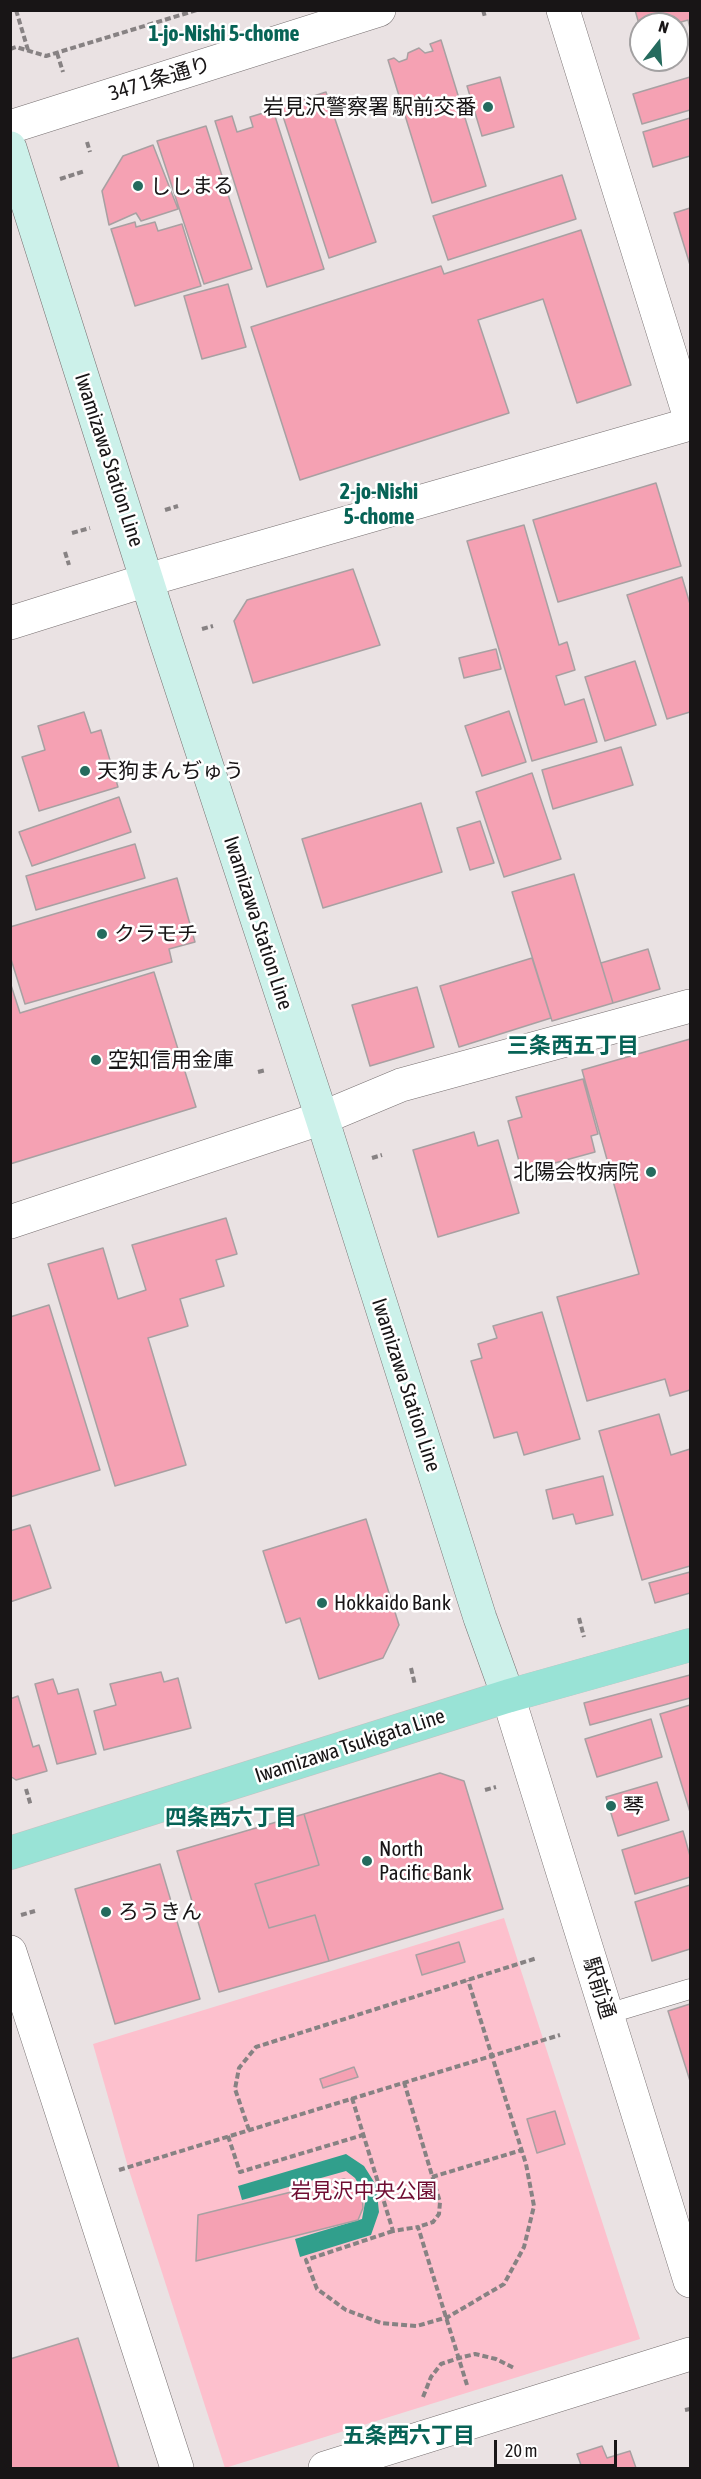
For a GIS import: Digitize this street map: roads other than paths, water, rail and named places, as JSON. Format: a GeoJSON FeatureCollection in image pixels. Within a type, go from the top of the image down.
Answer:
{"type":"FeatureCollection","features":[{"type":"Feature","properties":{"kind":"main road","name":"Iwamizawa Station Line"},"geometry":{"type":"LineString","coordinates":[[10,148],[480,1618],[508,1696]]}},
{"type":"Feature","properties":{"kind":"main road","name":"Iwamizawa Tsukigata Line"},"geometry":{"type":"LineString","coordinates":[[10,1853],[508,1696],[690,1645]]}},
{"type":"Feature","properties":{"kind":"street","name":"347 1条通り"},"geometry":{"type":"LineString","coordinates":[[10,127],[379,10]]}},
{"type":"Feature","properties":{"kind":"street"},"geometry":{"type":"LineString","coordinates":[[563,10],[690,418]]}},
{"type":"Feature","properties":{"kind":"street"},"geometry":{"type":"LineString","coordinates":[[10,623],[147,580],[690,424]]}},
{"type":"Feature","properties":{"kind":"street"},"geometry":{"type":"LineString","coordinates":[[10,1222],[322,1118],[401,1085],[690,1006]]}},
{"type":"Feature","properties":{"kind":"street","name":"駅前通"},"geometry":{"type":"LineString","coordinates":[[508,1696],[690,2281]]}},
{"type":"Feature","properties":{"kind":"street"},"geometry":{"type":"LineString","coordinates":[[10,1952],[177,2469]]}},
{"type":"Feature","properties":{"kind":"street"},"geometry":{"type":"LineString","coordinates":[[325,2469],[690,2354]]}},
{"type":"Feature","properties":{"kind":"lane"},"geometry":{"type":"LineString","coordinates":[[607,2014],[690,1989]]}},
{"type":"Feature","properties":{"kind":"place","name":"岩見沢警察署 駅前交番"},"geometry":{"type":"Point","coordinates":[488,107]}},
{"type":"Feature","properties":{"kind":"place","name":"ししまる"},"geometry":{"type":"Point","coordinates":[138,186]}},
{"type":"Feature","properties":{"kind":"place","name":"天狗まんぢゅう"},"geometry":{"type":"Point","coordinates":[85,771]}},
{"type":"Feature","properties":{"kind":"place","name":"クラモチ"},"geometry":{"type":"Point","coordinates":[102,934]}},
{"type":"Feature","properties":{"kind":"place","name":"空知信用金庫"},"geometry":{"type":"Point","coordinates":[96,1060]}},
{"type":"Feature","properties":{"kind":"place","name":"北陽会牧病院"},"geometry":{"type":"Point","coordinates":[651,1172]}},
{"type":"Feature","properties":{"kind":"place","name":"Hokkaido Bank"},"geometry":{"type":"Point","coordinates":[322,1603]}},
{"type":"Feature","properties":{"kind":"place","name":"琴"},"geometry":{"type":"Point","coordinates":[611,1806]}},
{"type":"Feature","properties":{"kind":"place","name":"North Pacific Bank"},"geometry":{"type":"Point","coordinates":[367,1861]}},
{"type":"Feature","properties":{"kind":"place","name":"ろうきん"},"geometry":{"type":"Point","coordinates":[106,1912]}},
{"type":"Feature","properties":{"kind":"district","name":"1-jo-Nishi 5-chome"},"geometry":{"type":"Point","coordinates":[224,34]}},
{"type":"Feature","properties":{"kind":"district","name":"2-jo-Nishi 5-chome"},"geometry":{"type":"Point","coordinates":[379,504]}},
{"type":"Feature","properties":{"kind":"district","name":"三条西五丁目"},"geometry":{"type":"Point","coordinates":[573,1046]}},
{"type":"Feature","properties":{"kind":"district","name":"四条西六丁目"},"geometry":{"type":"Point","coordinates":[231,1818]}},
{"type":"Feature","properties":{"kind":"district","name":"五条西六丁目"},"geometry":{"type":"Point","coordinates":[409,2436]}},
{"type":"Feature","properties":{"kind":"park label","name":"岩見沢中央公園"},"geometry":{"type":"Point","coordinates":[364,2191]}}]}
